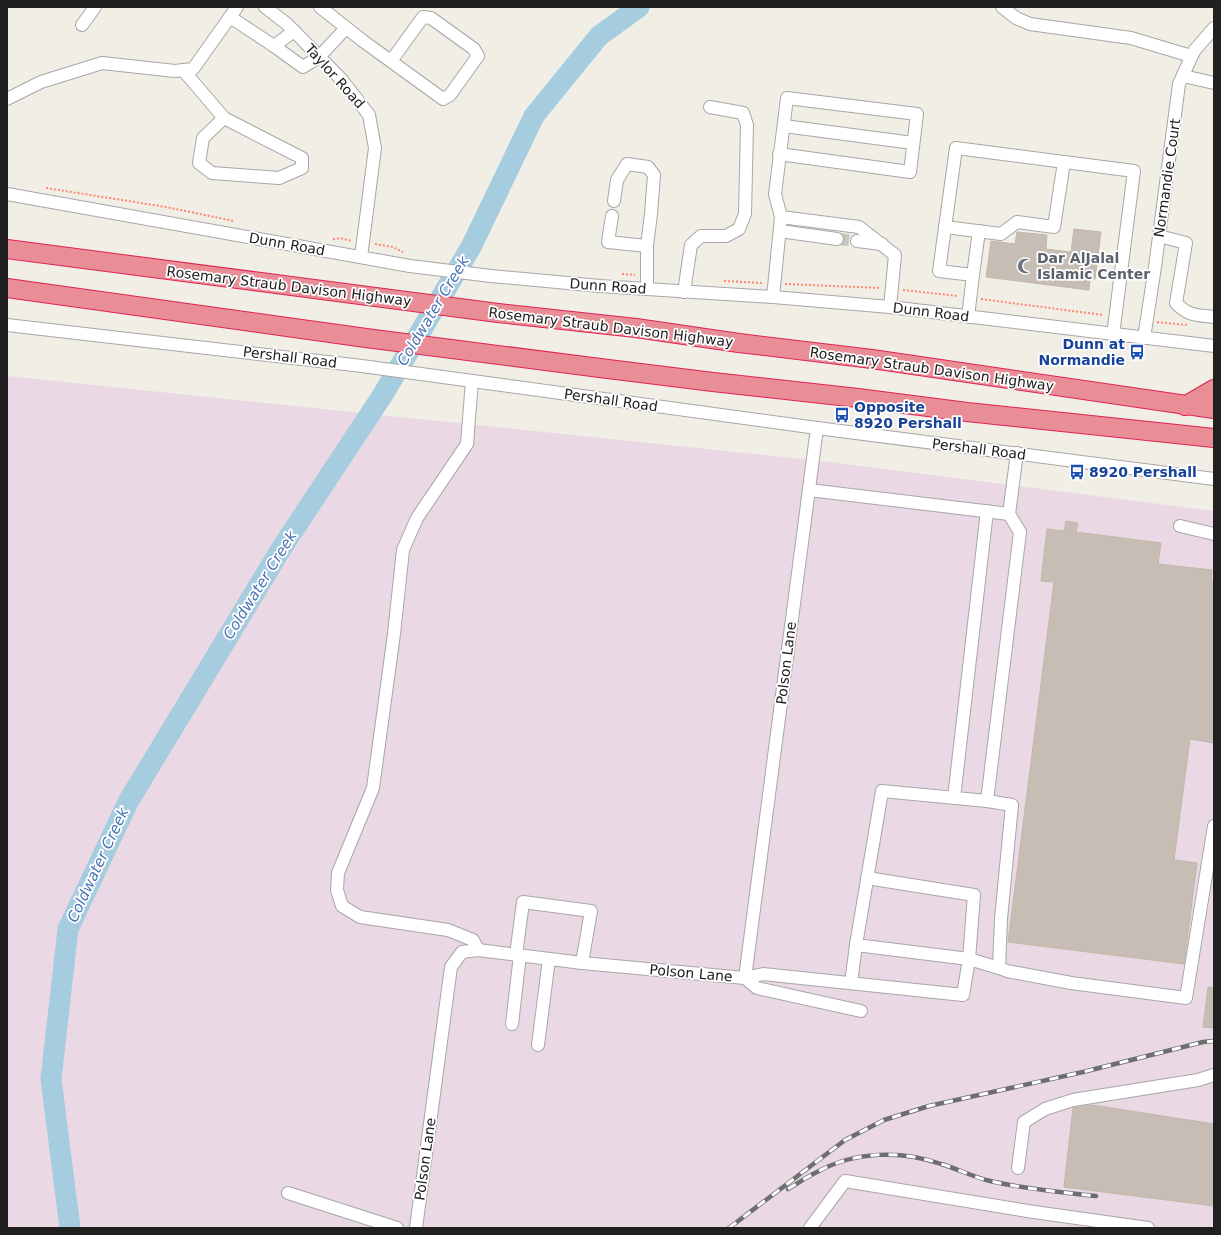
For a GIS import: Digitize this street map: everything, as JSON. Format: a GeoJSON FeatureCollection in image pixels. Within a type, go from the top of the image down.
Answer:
{"type":"FeatureCollection","features":[{"type":"Feature","properties":{"kind":"highway","name":"Rosemary Straub Davison Highway"},"geometry":{"type":"LineString","coordinates":[[7,249],[418,303],[636,328],[739,343],[872,359],[1214,410]]}},
{"type":"Feature","properties":{"kind":"highway"},"geometry":{"type":"LineString","coordinates":[[7,288],[440,348],[713,382],[967,412],[1214,438]]}},
{"type":"Feature","properties":{"kind":"highway"},"geometry":{"type":"LineString","coordinates":[[1185,406],[1214,389]]}},
{"type":"Feature","properties":{"kind":"street"},"geometry":{"type":"LineString","coordinates":[[82,25],[95,7]]}},
{"type":"Feature","properties":{"kind":"street"},"geometry":{"type":"LineString","coordinates":[[7,99],[41,82],[102,63],[175,71],[193,69],[238,7]]}},
{"type":"Feature","properties":{"kind":"street","name":"Taylor Road"},"geometry":{"type":"LineString","coordinates":[[265,7],[294,31],[342,80],[369,115],[375,148],[361,257]]}},
{"type":"Feature","properties":{"kind":"street"},"geometry":{"type":"LineString","coordinates":[[320,7],[346,28],[391,61],[443,99],[450,95],[478,56],[474,49],[431,18],[423,17],[391,61]]}},
{"type":"Feature","properties":{"kind":"street"},"geometry":{"type":"LineString","coordinates":[[1002,7],[1016,18],[1030,24],[1131,38],[1191,56]]}},
{"type":"Feature","properties":{"kind":"street"},"geometry":{"type":"LineString","coordinates":[[230,18],[274,46],[303,67],[319,57],[346,28]]}},
{"type":"Feature","properties":{"kind":"street","name":"Normandie Court"},"geometry":{"type":"LineString","coordinates":[[1144,338],[1179,84],[1194,51],[1214,28]]}},
{"type":"Feature","properties":{"kind":"street"},"geometry":{"type":"LineString","coordinates":[[274,46],[294,31]]}},
{"type":"Feature","properties":{"kind":"street"},"geometry":{"type":"LineString","coordinates":[[183,70],[224,118],[302,158],[302,168],[279,178],[212,173],[199,163],[203,138],[224,118]]}},
{"type":"Feature","properties":{"kind":"street"},"geometry":{"type":"LineString","coordinates":[[1183,76],[1214,83]]}},
{"type":"Feature","properties":{"kind":"street"},"geometry":{"type":"LineString","coordinates":[[773,297],[781,217],[775,194],[779,154],[787,98],[917,114],[910,172],[779,154]]}},
{"type":"Feature","properties":{"kind":"street"},"geometry":{"type":"LineString","coordinates":[[684,292],[691,245],[701,236],[726,236],[739,229],[745,214],[747,125],[743,114],[710,107]]}},
{"type":"Feature","properties":{"kind":"street"},"geometry":{"type":"LineString","coordinates":[[784,126],[913,143]]}},
{"type":"Feature","properties":{"kind":"street"},"geometry":{"type":"LineString","coordinates":[[973,275],[939,271],[956,148],[1134,172],[1113,335]]}},
{"type":"Feature","properties":{"kind":"street"},"geometry":{"type":"LineString","coordinates":[[945,227],[1002,234],[1017,222],[1054,227],[1064,162]]}},
{"type":"Feature","properties":{"kind":"street"},"geometry":{"type":"LineString","coordinates":[[614,201],[617,180],[627,164],[648,167],[654,175],[647,246],[647,289]]}},
{"type":"Feature","properties":{"kind":"street","name":"Dunn Road"},"geometry":{"type":"LineString","coordinates":[[7,194],[410,266],[491,276],[890,307],[1214,346]]}},
{"type":"Feature","properties":{"kind":"street"},"geometry":{"type":"LineString","coordinates":[[612,216],[608,242],[647,246]]}},
{"type":"Feature","properties":{"kind":"street"},"geometry":{"type":"LineString","coordinates":[[781,217],[859,227],[882,244],[895,255],[890,307]]}},
{"type":"Feature","properties":{"kind":"street"},"geometry":{"type":"LineString","coordinates":[[780,231],[837,239]]}},
{"type":"Feature","properties":{"kind":"street"},"geometry":{"type":"LineString","coordinates":[[968,317],[980,232]]}},
{"type":"Feature","properties":{"kind":"street"},"geometry":{"type":"LineString","coordinates":[[1159,236],[1186,242],[1176,303],[1190,314],[1214,317]]}},
{"type":"Feature","properties":{"kind":"street"},"geometry":{"type":"LineString","coordinates":[[857,241],[882,244]]}},
{"type":"Feature","properties":{"kind":"street","name":"Pershall Road"},"geometry":{"type":"LineString","coordinates":[[7,325],[425,374],[817,428],[1214,479]]}},
{"type":"Feature","properties":{"kind":"street"},"geometry":{"type":"LineString","coordinates":[[472,381],[467,444],[417,518],[403,550],[394,634],[373,788],[338,873],[337,890],[342,906],[360,917],[448,930],[473,940],[478,950]]}},
{"type":"Feature","properties":{"kind":"street","name":"Polson Lane"},"geometry":{"type":"LineString","coordinates":[[416,1228],[451,967],[462,952],[478,950],[582,963],[745,978],[817,428]]}},
{"type":"Feature","properties":{"kind":"street"},"geometry":{"type":"LineString","coordinates":[[987,801],[1020,532],[1009,514],[1017,453]]}},
{"type":"Feature","properties":{"kind":"street"},"geometry":{"type":"LineString","coordinates":[[809,490],[1009,514]]}},
{"type":"Feature","properties":{"kind":"street"},"geometry":{"type":"LineString","coordinates":[[954,798],[986,511]]}},
{"type":"Feature","properties":{"kind":"street"},"geometry":{"type":"LineString","coordinates":[[1180,526],[1214,534]]}},
{"type":"Feature","properties":{"kind":"street"},"geometry":{"type":"LineString","coordinates":[[851,983],[882,791],[987,801],[1012,805],[1001,919],[1000,968]]}},
{"type":"Feature","properties":{"kind":"street"},"geometry":{"type":"LineString","coordinates":[[856,945],[968,959],[1007,971],[1071,983],[1186,998],[1214,826]]}},
{"type":"Feature","properties":{"kind":"street"},"geometry":{"type":"LineString","coordinates":[[745,978],[763,974],[963,995],[974,895],[867,878]]}},
{"type":"Feature","properties":{"kind":"street"},"geometry":{"type":"LineString","coordinates":[[512,1024],[523,902],[591,911],[582,963]]}},
{"type":"Feature","properties":{"kind":"street"},"geometry":{"type":"LineString","coordinates":[[538,1045],[549,959]]}},
{"type":"Feature","properties":{"kind":"street"},"geometry":{"type":"LineString","coordinates":[[745,978],[757,988],[861,1010]]}},
{"type":"Feature","properties":{"kind":"street"},"geometry":{"type":"LineString","coordinates":[[1018,1168],[1024,1122],[1045,1109],[1073,1100],[1198,1080],[1214,1075]]}},
{"type":"Feature","properties":{"kind":"street"},"geometry":{"type":"LineString","coordinates":[[810,1228],[844,1181],[1034,1212],[1148,1228]]}},
{"type":"Feature","properties":{"kind":"street"},"geometry":{"type":"LineString","coordinates":[[288,1193],[397,1228]]}},
{"type":"Feature","properties":{"kind":"path"},"geometry":{"type":"LineString","coordinates":[[46,188],[152,205],[235,222]]}},
{"type":"Feature","properties":{"kind":"path"},"geometry":{"type":"LineString","coordinates":[[380,245],[393,247],[406,253]]}},
{"type":"Feature","properties":{"kind":"path"},"geometry":{"type":"LineString","coordinates":[[721,281],[758,282]]}},
{"type":"Feature","properties":{"kind":"path"},"geometry":{"type":"LineString","coordinates":[[788,284],[884,288]]}},
{"type":"Feature","properties":{"kind":"path"},"geometry":{"type":"LineString","coordinates":[[904,290],[959,296]]}},
{"type":"Feature","properties":{"kind":"path"},"geometry":{"type":"LineString","coordinates":[[977,298],[1105,315]]}},
{"type":"Feature","properties":{"kind":"path"},"geometry":{"type":"LineString","coordinates":[[1156,321],[1192,326]]}},
{"type":"Feature","properties":{"kind":"shaded area"},"geometry":{"type":"Polygon","coordinates":[[[7,376],[822,461],[1214,511],[1214,1228],[7,1228],[7,376]]]}},
{"type":"Feature","properties":{"kind":"building"},"geometry":{"type":"Polygon","coordinates":[[[1074,229],[1101,232],[1095,279],[1090,279],[1089,290],[986,277],[991,241],[1015,244],[1017,232],[1047,235],[1046,249],[1071,252],[1074,229]]]}},
{"type":"Feature","properties":{"kind":"building"},"geometry":{"type":"Polygon","coordinates":[[[1066,521],[1078,523],[1076,532],[1161,543],[1158,564],[1212,570],[1211,581],[1214,581],[1214,743],[1190,739],[1174,860],[1197,863],[1184,964],[1008,942],[1054,582],[1041,581],[1047,529],[1064,531],[1066,521]]]}},
{"type":"Feature","properties":{"kind":"building"},"geometry":{"type":"Polygon","coordinates":[[[1208,987],[1214,988],[1214,1028],[1203,1027],[1208,987]]]}},
{"type":"Feature","properties":{"kind":"building"},"geometry":{"type":"Polygon","coordinates":[[[1092,1105],[1214,1124],[1214,1206],[1064,1187],[1073,1108],[1092,1105]]]}},
{"type":"Feature","properties":{"kind":"waterway","name":"Coldwater Creek"},"geometry":{"type":"LineString","coordinates":[[70,1228],[51,1079],[68,929],[128,802],[281,549],[382,396],[471,247],[534,116],[599,36],[639,7]]}},
{"type":"Feature","properties":{"kind":"tunnel"},"geometry":{"type":"LineString","coordinates":[[837,239],[857,241]]}},
{"type":"Feature","properties":{"kind":"railway"},"geometry":{"type":"LineString","coordinates":[[729,1228],[845,1140],[884,1120],[929,1106],[1083,1072],[1203,1042],[1214,1041]]}},
{"type":"Feature","properties":{"kind":"railway"},"geometry":{"type":"LineString","coordinates":[[788,1189],[817,1172],[847,1160],[878,1155],[894,1155],[926,1159],[1003,1184],[1096,1196]]}},
{"type":"Feature","properties":{"kind":"place","name":"Dar AlJalal Islamic Center"},"geometry":{"type":"Point","coordinates":[1025,266]}},
{"type":"Feature","properties":{"kind":"place","name":"Dunn at Normandie"},"geometry":{"type":"Point","coordinates":[1137,352]}},
{"type":"Feature","properties":{"kind":"place","name":"Opposite 8920 Pershall"},"geometry":{"type":"Point","coordinates":[842,415]}},
{"type":"Feature","properties":{"kind":"place","name":"8920 Pershall"},"geometry":{"type":"Point","coordinates":[1077,472]}}]}
